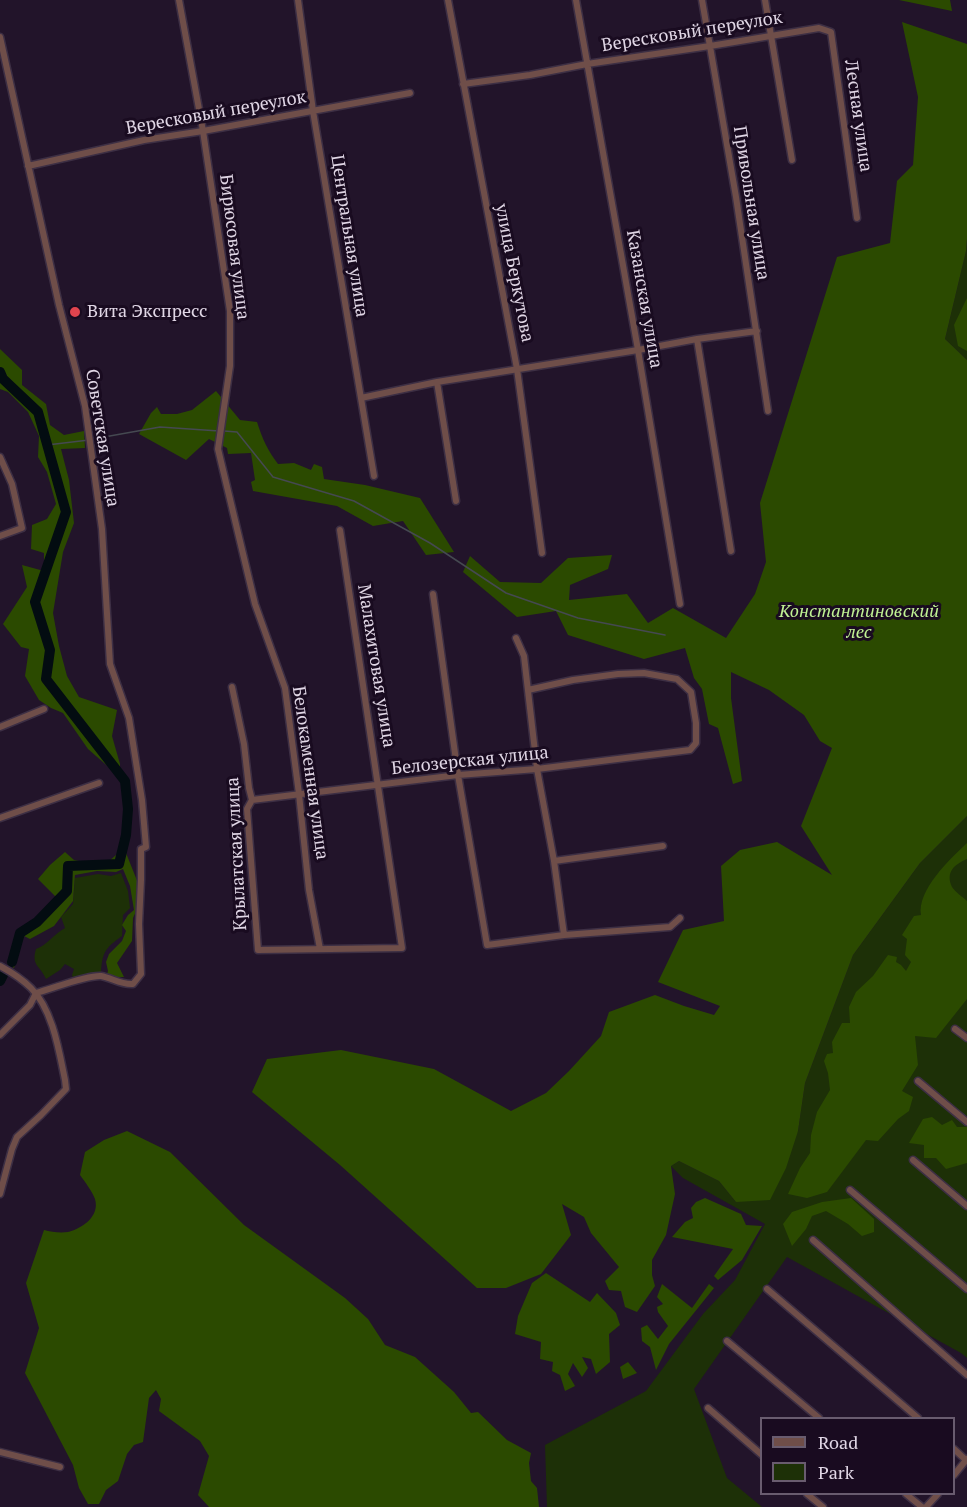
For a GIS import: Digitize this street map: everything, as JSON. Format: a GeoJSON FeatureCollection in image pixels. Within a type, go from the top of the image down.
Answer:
{"type":"FeatureCollection","features":[{"type":"Feature","properties":{"kind":"street","name":"Бирюсовая улица"},"geometry":{"type":"LineString","coordinates":[[179,0],[203,131],[230,310],[230,366],[218,449],[255,604]]}},
{"type":"Feature","properties":{"kind":"street","name":"Центральная улица"},"geometry":{"type":"LineString","coordinates":[[298,0],[374,476]]}},
{"type":"Feature","properties":{"kind":"street","name":"улица Беркутова"},"geometry":{"type":"LineString","coordinates":[[448,0],[517,369],[542,553]]}},
{"type":"Feature","properties":{"kind":"street","name":"Казанская улица"},"geometry":{"type":"LineString","coordinates":[[576,0],[680,604]]}},
{"type":"Feature","properties":{"kind":"street","name":"Привольная улица"},"geometry":{"type":"LineString","coordinates":[[702,0],[736,193],[768,411]]}},
{"type":"Feature","properties":{"kind":"street"},"geometry":{"type":"LineString","coordinates":[[765,0],[792,160]]}},
{"type":"Feature","properties":{"kind":"street","name":"Вересковый переулок"},"geometry":{"type":"LineString","coordinates":[[463,84],[819,28]]}},
{"type":"Feature","properties":{"kind":"street","name":"Лесная улица"},"geometry":{"type":"LineString","coordinates":[[819,28],[831,32],[857,218]]}},
{"type":"Feature","properties":{"kind":"street","name":"Советская улица"},"geometry":{"type":"LineString","coordinates":[[0,37],[59,305],[85,406],[102,529],[110,664],[129,718],[142,800],[146,847],[141,849],[139,924],[141,974],[133,984],[100,976],[36,993]]}},
{"type":"Feature","properties":{"kind":"street","name":"Вересковый переулок"},"geometry":{"type":"LineString","coordinates":[[28,166],[144,140],[410,93]]}},
{"type":"Feature","properties":{"kind":"street"},"geometry":{"type":"LineString","coordinates":[[361,398],[437,382],[757,331]]}},
{"type":"Feature","properties":{"kind":"street"},"geometry":{"type":"LineString","coordinates":[[698,339],[731,551]]}},
{"type":"Feature","properties":{"kind":"street"},"geometry":{"type":"LineString","coordinates":[[437,382],[456,501]]}},
{"type":"Feature","properties":{"kind":"street"},"geometry":{"type":"LineString","coordinates":[[0,457],[12,484],[22,528],[0,536]]}},
{"type":"Feature","properties":{"kind":"street","name":"Малахитовая улица"},"geometry":{"type":"LineString","coordinates":[[320,949],[402,948],[340,530]]}},
{"type":"Feature","properties":{"kind":"street"},"geometry":{"type":"LineString","coordinates":[[433,594],[459,776],[487,945],[564,935],[670,927],[680,918]]}},
{"type":"Feature","properties":{"kind":"street","name":"Белокаменная улица"},"geometry":{"type":"LineString","coordinates":[[255,604],[285,688],[309,890],[320,949]]}},
{"type":"Feature","properties":{"kind":"street"},"geometry":{"type":"LineString","coordinates":[[516,638],[524,656],[537,769],[554,861],[564,935]]}},
{"type":"Feature","properties":{"kind":"street","name":"Белозерская улица"},"geometry":{"type":"LineString","coordinates":[[252,800],[690,750],[696,742],[696,723],[691,692],[676,679],[644,673],[618,674],[573,680],[528,690]]}},
{"type":"Feature","properties":{"kind":"street","name":"Крылатская улица"},"geometry":{"type":"LineString","coordinates":[[232,687],[244,744],[252,800],[247,809],[258,950],[320,949]]}},
{"type":"Feature","properties":{"kind":"street"},"geometry":{"type":"LineString","coordinates":[[0,727],[44,709]]}},
{"type":"Feature","properties":{"kind":"street"},"geometry":{"type":"LineString","coordinates":[[0,818],[99,783]]}},
{"type":"Feature","properties":{"kind":"street"},"geometry":{"type":"LineString","coordinates":[[554,861],[663,846]]}},
{"type":"Feature","properties":{"kind":"street"},"geometry":{"type":"LineString","coordinates":[[0,966],[23,980],[36,993],[43,1005],[54,1031],[66,1089],[17,1137],[0,1194]]}},
{"type":"Feature","properties":{"kind":"street"},"geometry":{"type":"LineString","coordinates":[[0,1035],[30,1005],[36,993]]}},
{"type":"Feature","properties":{"kind":"street"},"geometry":{"type":"LineString","coordinates":[[956,1029],[967,1038]]}},
{"type":"Feature","properties":{"kind":"street"},"geometry":{"type":"LineString","coordinates":[[918,1081],[967,1122]]}},
{"type":"Feature","properties":{"kind":"street"},"geometry":{"type":"LineString","coordinates":[[913,1160],[967,1206]]}},
{"type":"Feature","properties":{"kind":"street"},"geometry":{"type":"LineString","coordinates":[[850,1190],[967,1289]]}},
{"type":"Feature","properties":{"kind":"street"},"geometry":{"type":"LineString","coordinates":[[813,1240],[967,1375]]}},
{"type":"Feature","properties":{"kind":"street"},"geometry":{"type":"LineString","coordinates":[[767,1289],[916,1417]]}},
{"type":"Feature","properties":{"kind":"street"},"geometry":{"type":"LineString","coordinates":[[727,1341],[817,1417]]}},
{"type":"Feature","properties":{"kind":"street"},"geometry":{"type":"LineString","coordinates":[[708,1408],[760,1453]]}},
{"type":"Feature","properties":{"kind":"street"},"geometry":{"type":"LineString","coordinates":[[955,1450],[967,1460],[955,1474]]}},
{"type":"Feature","properties":{"kind":"street"},"geometry":{"type":"LineString","coordinates":[[0,1452],[60,1467]]}},
{"type":"Feature","properties":{"kind":"street"},"geometry":{"type":"LineString","coordinates":[[808,1495],[823,1507]]}},
{"type":"Feature","properties":{"kind":"street"},"geometry":{"type":"LineString","coordinates":[[907,1495],[924,1507],[937,1495]]}},
{"type":"Feature","properties":{"kind":"green space"},"geometry":{"type":"Polygon","coordinates":[[[899,0],[950,0],[952,11],[899,0]]]}},
{"type":"Feature","properties":{"kind":"green space","name":"Константиновский лес"},"geometry":{"type":"Polygon","coordinates":[[[902,22],[967,44],[967,239],[945,339],[967,360],[967,816],[920,863],[853,955],[805,1083],[798,1131],[786,1168],[770,1200],[736,1202],[719,1181],[679,1161],[671,1166],[675,1194],[666,1235],[652,1260],[655,1286],[637,1312],[625,1307],[621,1291],[609,1290],[605,1281],[619,1267],[591,1233],[584,1217],[562,1204],[571,1235],[541,1274],[506,1288],[477,1288],[340,1165],[252,1092],[267,1059],[341,1050],[434,1069],[511,1111],[546,1093],[569,1071],[601,1036],[609,1012],[655,995],[714,1015],[720,1006],[658,982],[683,930],[724,921],[721,866],[740,850],[777,842],[832,875],[801,826],[832,748],[820,741],[804,715],[769,690],[731,672],[731,698],[742,781],[733,784],[718,728],[709,724],[702,689],[694,678],[685,648],[644,659],[568,635],[556,611],[517,617],[463,572],[470,556],[500,582],[541,583],[568,558],[612,555],[608,569],[570,585],[569,600],[627,594],[648,623],[673,608],[726,638],[755,594],[766,562],[760,503],[837,257],[890,243],[897,181],[913,165],[918,97],[902,22]]]}},
{"type":"Feature","properties":{"kind":"green space"},"geometry":{"type":"Polygon","coordinates":[[[967,239],[967,360],[945,339],[967,239]]]}},
{"type":"Feature","properties":{"kind":"green space"},"geometry":{"type":"Polygon","coordinates":[[[967,298],[967,351],[958,346],[954,325],[967,298]]]}},
{"type":"Feature","properties":{"kind":"green space"},"geometry":{"type":"Polygon","coordinates":[[[0,349],[22,370],[22,385],[46,404],[50,425],[64,435],[84,431],[85,448],[61,449],[69,480],[74,523],[63,552],[53,613],[67,676],[79,697],[117,710],[112,736],[120,770],[112,770],[88,749],[63,713],[39,700],[25,676],[29,649],[21,647],[3,624],[27,587],[22,565],[44,571],[44,553],[31,549],[32,525],[47,519],[56,504],[47,472],[38,457],[39,436],[28,412],[8,392],[0,389],[0,349]]]}},
{"type":"Feature","properties":{"kind":"green space"},"geometry":{"type":"Polygon","coordinates":[[[216,391],[240,420],[257,422],[278,464],[294,463],[311,470],[314,464],[322,467],[324,479],[365,485],[420,498],[454,552],[426,555],[403,521],[373,526],[337,506],[253,491],[251,482],[255,480],[251,453],[228,454],[227,448],[209,439],[186,460],[139,434],[157,407],[161,414],[177,414],[192,410],[216,391]]]}},
{"type":"Feature","properties":{"kind":"green space"},"geometry":{"type":"Polygon","coordinates":[[[967,816],[967,1358],[787,1257],[694,1389],[727,1478],[762,1507],[547,1507],[545,1445],[646,1391],[703,1314],[735,1280],[765,1224],[683,1178],[671,1166],[679,1161],[719,1181],[736,1202],[798,1131],[805,1083],[853,955],[920,863],[967,816]]]}},
{"type":"Feature","properties":{"kind":"green space"},"geometry":{"type":"Polygon","coordinates":[[[967,843],[967,859],[952,869],[950,882],[953,889],[967,901],[967,999],[936,1038],[915,1036],[918,1065],[902,1091],[913,1097],[909,1111],[898,1119],[878,1141],[866,1140],[827,1192],[807,1198],[788,1194],[810,1153],[811,1135],[817,1112],[830,1090],[824,1061],[827,1054],[833,1053],[832,1042],[842,1023],[850,1023],[849,1007],[856,992],[873,976],[888,955],[897,957],[896,962],[906,971],[911,962],[905,955],[907,939],[902,935],[914,916],[921,915],[921,905],[929,885],[967,843]]]}},
{"type":"Feature","properties":{"kind":"green space"},"geometry":{"type":"Polygon","coordinates":[[[124,848],[140,888],[138,907],[133,918],[132,941],[117,963],[124,977],[106,977],[108,971],[106,962],[109,954],[122,941],[126,931],[122,925],[134,910],[130,886],[123,869],[116,872],[97,871],[75,875],[73,901],[54,926],[30,939],[24,936],[14,968],[7,963],[18,931],[44,915],[57,898],[38,879],[50,865],[65,852],[74,860],[98,865],[108,862],[124,848]]]}},
{"type":"Feature","properties":{"kind":"green space"},"geometry":{"type":"Polygon","coordinates":[[[121,873],[128,891],[130,908],[123,915],[122,936],[108,948],[102,960],[101,973],[85,974],[74,980],[72,975],[74,969],[65,964],[46,979],[35,962],[36,949],[65,928],[61,917],[73,904],[75,878],[98,874],[111,876],[121,873]]]}},
{"type":"Feature","properties":{"kind":"green space"},"geometry":{"type":"Polygon","coordinates":[[[932,1117],[942,1125],[952,1120],[957,1127],[967,1127],[967,1163],[946,1169],[936,1158],[924,1158],[924,1145],[909,1143],[923,1119],[932,1117]]]}},
{"type":"Feature","properties":{"kind":"green space"},"geometry":{"type":"Polygon","coordinates":[[[127,1131],[170,1152],[244,1225],[345,1298],[368,1319],[385,1345],[415,1357],[454,1392],[471,1413],[478,1412],[507,1440],[531,1453],[529,1463],[531,1481],[537,1488],[539,1507],[209,1507],[198,1495],[209,1456],[200,1441],[159,1411],[161,1399],[156,1390],[149,1398],[143,1442],[134,1445],[127,1454],[118,1481],[106,1490],[99,1504],[88,1504],[79,1488],[73,1465],[25,1373],[39,1328],[26,1283],[44,1230],[68,1232],[84,1224],[93,1216],[95,1199],[80,1175],[85,1152],[104,1140],[127,1131]]]}},
{"type":"Feature","properties":{"kind":"green space"},"geometry":{"type":"Polygon","coordinates":[[[705,1198],[741,1214],[746,1225],[762,1226],[742,1260],[718,1280],[714,1276],[733,1249],[672,1237],[685,1222],[693,1218],[691,1208],[696,1202],[705,1198]]]}},
{"type":"Feature","properties":{"kind":"green space"},"geometry":{"type":"Polygon","coordinates":[[[851,1198],[874,1219],[874,1232],[862,1236],[848,1224],[826,1211],[812,1216],[806,1229],[792,1246],[783,1224],[792,1212],[822,1202],[851,1198]]]}},
{"type":"Feature","properties":{"kind":"green space"},"geometry":{"type":"Polygon","coordinates":[[[546,1273],[590,1302],[597,1293],[616,1313],[620,1325],[609,1334],[610,1362],[596,1374],[591,1359],[582,1357],[588,1368],[582,1377],[573,1363],[568,1374],[575,1386],[565,1391],[560,1375],[552,1371],[553,1362],[540,1359],[541,1342],[515,1334],[518,1316],[532,1283],[546,1273]]]}},
{"type":"Feature","properties":{"kind":"green space"},"geometry":{"type":"Polygon","coordinates":[[[662,1284],[692,1308],[709,1284],[714,1288],[669,1344],[656,1370],[650,1347],[642,1341],[641,1328],[647,1325],[658,1339],[668,1326],[657,1307],[663,1304],[657,1297],[662,1284]]]}},
{"type":"Feature","properties":{"kind":"green space"},"geometry":{"type":"Polygon","coordinates":[[[628,1362],[637,1373],[623,1379],[620,1367],[628,1362]]]}},
{"type":"Feature","properties":{"kind":"waterway"},"geometry":{"type":"LineString","coordinates":[[0,372],[3,379],[38,412],[66,512],[35,602],[50,650],[46,679],[125,781],[128,809],[126,835],[119,864],[68,866],[67,891],[37,922],[20,933],[12,962]]}},
{"type":"Feature","properties":{"kind":"waterway"},"geometry":{"type":"LineString","coordinates":[[93,439],[160,427],[219,431]]}},
{"type":"Feature","properties":{"kind":"waterway"},"geometry":{"type":"LineString","coordinates":[[224,431],[237,432],[273,477],[354,501],[430,543],[506,593],[578,618],[665,635]]}},
{"type":"Feature","properties":{"kind":"waterway"},"geometry":{"type":"LineString","coordinates":[[47,445],[89,440]]}},
{"type":"Feature","properties":{"kind":"waterway"},"geometry":{"type":"LineString","coordinates":[[0,981],[3,975]]}},
{"type":"Feature","properties":{"kind":"place","name":"Вита Экспресс"},"geometry":{"type":"Point","coordinates":[75,312]}}]}
